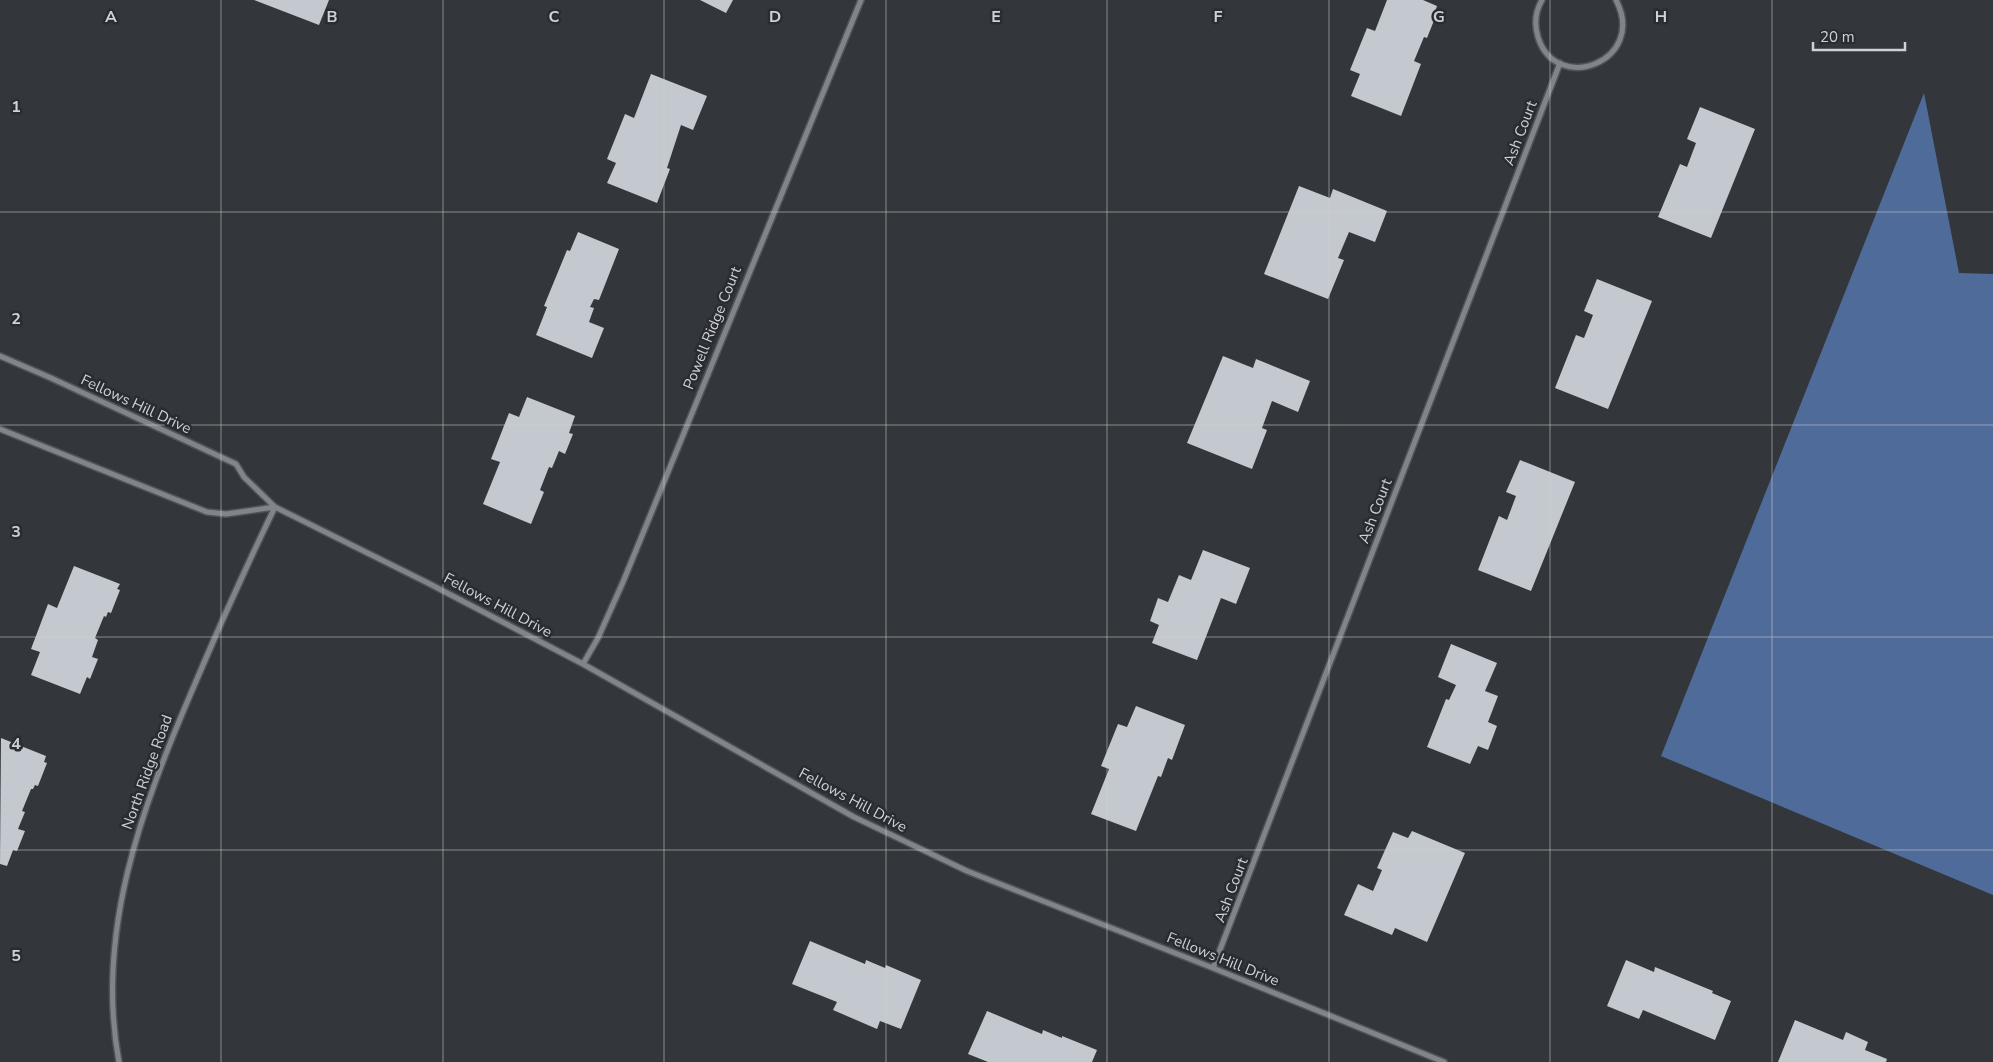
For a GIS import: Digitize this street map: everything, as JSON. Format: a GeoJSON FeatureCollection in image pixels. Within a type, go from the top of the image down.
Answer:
{"type":"FeatureCollection","features":[{"type":"Feature","properties":{"kind":"street","name":"Powell Ridge Court"},"geometry":{"type":"LineString","coordinates":[[583,664],[598,638],[623,582],[861,0]]}},
{"type":"Feature","properties":{"kind":"street"},"geometry":{"type":"LineString","coordinates":[[1542,0],[1536,15],[1536,29],[1540,43],[1548,55],[1560,63],[1574,67],[1589,66],[1603,61],[1614,51],[1621,38],[1624,24],[1621,9],[1616,0]]}},
{"type":"Feature","properties":{"kind":"street","name":"Ash Court"},"geometry":{"type":"LineString","coordinates":[[1213,968],[1560,63]]}},
{"type":"Feature","properties":{"kind":"street","name":"Fellows Hill Drive"},"geometry":{"type":"LineString","coordinates":[[0,356],[236,464],[244,477],[275,508],[428,583],[583,664],[854,817],[967,872],[1213,968],[1444,1062]]}},
{"type":"Feature","properties":{"kind":"street"},"geometry":{"type":"LineString","coordinates":[[0,428],[207,512],[226,514],[275,508]]}},
{"type":"Feature","properties":{"kind":"street","name":"North Ridge Road"},"geometry":{"type":"LineString","coordinates":[[119,1062],[112,1009],[112,965],[122,892],[137,836],[172,738],[232,595],[275,508]]}},
{"type":"Feature","properties":{"kind":"shaded area"},"geometry":{"type":"Polygon","coordinates":[[[1924,93],[1959,273],[1993,274],[1993,895],[1661,756],[1924,93]]]}},
{"type":"Feature","properties":{"kind":"building"},"geometry":{"type":"Polygon","coordinates":[[[254,0],[329,0],[319,25],[254,0]]]}},
{"type":"Feature","properties":{"kind":"building"},"geometry":{"type":"Polygon","coordinates":[[[700,0],[733,0],[726,13],[700,0]]]}},
{"type":"Feature","properties":{"kind":"building"},"geometry":{"type":"Polygon","coordinates":[[[1387,0],[1423,0],[1437,6],[1435,12],[1437,13],[1427,38],[1424,37],[1414,61],[1421,64],[1401,116],[1351,96],[1360,74],[1350,70],[1367,28],[1375,31],[1387,0]]]}},
{"type":"Feature","properties":{"kind":"building"},"geometry":{"type":"Polygon","coordinates":[[[651,74],[707,96],[693,130],[681,125],[667,168],[670,169],[657,203],[607,183],[616,163],[607,159],[625,114],[634,118],[651,74]]]}},
{"type":"Feature","properties":{"kind":"building"},"geometry":{"type":"Polygon","coordinates":[[[1700,107],[1755,129],[1711,238],[1658,217],[1680,164],[1687,167],[1696,143],[1687,139],[1700,107]]]}},
{"type":"Feature","properties":{"kind":"building"},"geometry":{"type":"Polygon","coordinates":[[[1299,186],[1330,198],[1333,189],[1387,211],[1375,242],[1349,232],[1338,258],[1344,260],[1328,299],[1264,274],[1299,186]]]}},
{"type":"Feature","properties":{"kind":"building"},"geometry":{"type":"Polygon","coordinates":[[[578,232],[619,249],[599,300],[594,299],[590,307],[594,308],[589,322],[604,328],[592,358],[536,335],[547,307],[544,306],[567,250],[570,251],[578,232]]]}},
{"type":"Feature","properties":{"kind":"building"},"geometry":{"type":"Polygon","coordinates":[[[1597,279],[1652,301],[1608,409],[1555,388],[1576,335],[1584,338],[1593,315],[1584,311],[1597,279]]]}},
{"type":"Feature","properties":{"kind":"building"},"geometry":{"type":"Polygon","coordinates":[[[1223,356],[1253,368],[1256,359],[1310,381],[1298,412],[1272,401],[1262,428],[1267,430],[1252,469],[1187,443],[1223,356]]]}},
{"type":"Feature","properties":{"kind":"building"},"geometry":{"type":"Polygon","coordinates":[[[527,397],[575,416],[569,433],[573,434],[565,454],[559,451],[552,468],[549,467],[540,490],[544,492],[531,524],[483,504],[500,462],[491,459],[509,413],[519,417],[527,397]]]}},
{"type":"Feature","properties":{"kind":"building"},"geometry":{"type":"Polygon","coordinates":[[[1520,460],[1575,482],[1531,591],[1478,570],[1499,516],[1507,520],[1516,496],[1506,492],[1520,460]]]}},
{"type":"Feature","properties":{"kind":"building"},"geometry":{"type":"Polygon","coordinates":[[[1203,550],[1250,568],[1236,604],[1221,598],[1197,660],[1152,643],[1159,625],[1150,621],[1158,598],[1168,602],[1179,575],[1191,580],[1203,550]]]}},
{"type":"Feature","properties":{"kind":"building"},"geometry":{"type":"Polygon","coordinates":[[[74,566],[120,584],[117,589],[120,590],[111,613],[108,612],[106,617],[104,616],[95,638],[98,640],[92,657],[98,659],[90,679],[87,677],[80,694],[31,675],[40,652],[31,649],[48,604],[57,608],[74,566]]]}},
{"type":"Feature","properties":{"kind":"building"},"geometry":{"type":"Polygon","coordinates":[[[1451,644],[1497,663],[1485,691],[1498,696],[1488,722],[1497,726],[1488,750],[1478,746],[1470,764],[1427,747],[1446,699],[1449,700],[1456,685],[1438,677],[1451,644]]]}},
{"type":"Feature","properties":{"kind":"building"},"geometry":{"type":"Polygon","coordinates":[[[1136,706],[1185,725],[1172,760],[1168,758],[1161,777],[1158,776],[1136,831],[1091,814],[1109,769],[1101,766],[1118,724],[1127,727],[1136,706]]]}},
{"type":"Feature","properties":{"kind":"building"},"geometry":{"type":"Polygon","coordinates":[[[1,738],[46,756],[44,762],[47,763],[38,786],[35,785],[31,789],[22,811],[25,812],[18,829],[25,831],[17,851],[13,850],[7,866],[0,864],[1,738]]]}},
{"type":"Feature","properties":{"kind":"building"},"geometry":{"type":"Polygon","coordinates":[[[1412,831],[1465,853],[1427,942],[1395,928],[1392,935],[1344,915],[1358,884],[1373,891],[1382,870],[1377,868],[1393,832],[1408,838],[1412,831]]]}},
{"type":"Feature","properties":{"kind":"building"},"geometry":{"type":"Polygon","coordinates":[[[810,941],[865,964],[866,960],[885,968],[886,965],[921,980],[901,1029],[880,1021],[877,1029],[833,1010],[837,1002],[792,984],[810,941]]]}},
{"type":"Feature","properties":{"kind":"building"},"geometry":{"type":"Polygon","coordinates":[[[1626,960],[1654,972],[1655,967],[1713,991],[1712,993],[1731,1001],[1715,1040],[1643,1010],[1639,1019],[1607,1006],[1626,960]]]}},
{"type":"Feature","properties":{"kind":"building"},"geometry":{"type":"Polygon","coordinates":[[[987,1011],[1042,1034],[1043,1030],[1097,1050],[1092,1062],[988,1062],[968,1054],[987,1011]]]}},
{"type":"Feature","properties":{"kind":"building"},"geometry":{"type":"Polygon","coordinates":[[[1795,1020],[1843,1040],[1846,1032],[1868,1042],[1865,1050],[1887,1059],[1886,1062],[1778,1062],[1795,1020]]]}}]}
